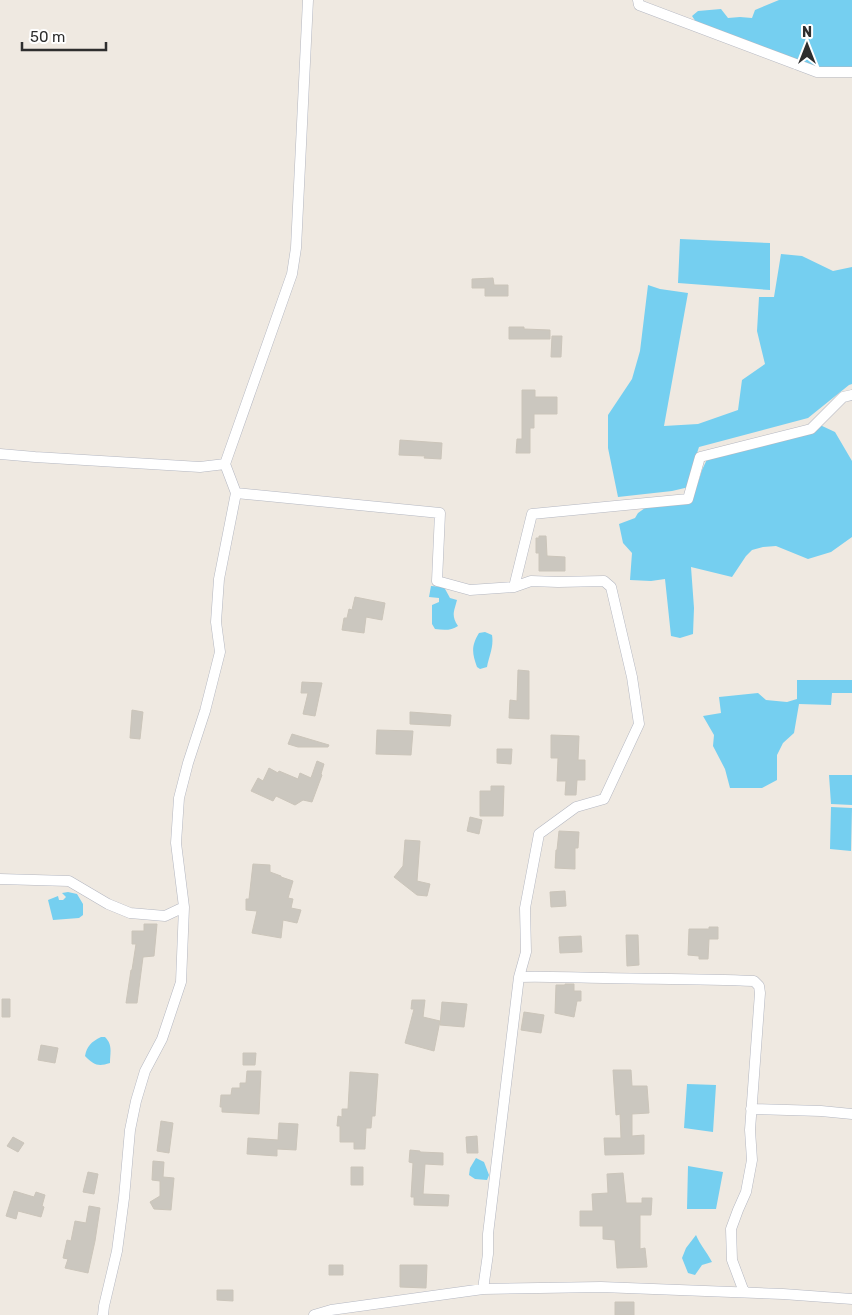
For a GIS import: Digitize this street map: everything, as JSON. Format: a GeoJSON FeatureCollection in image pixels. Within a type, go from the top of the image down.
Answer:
{"type":"FeatureCollection","features":[{"type":"Feature","properties":{"kind":"street"},"geometry":{"type":"LineString","coordinates":[[103,1315],[117,1251],[130,1130],[136,1101],[145,1071],[162,1039],[181,982],[184,907],[176,843],[179,798],[205,711],[220,652],[216,622],[219,578],[236,492],[225,464],[294,266],[308,0]]}},
{"type":"Feature","properties":{"kind":"street"},"geometry":{"type":"LineString","coordinates":[[638,0],[639,5],[817,72],[852,72]]}},
{"type":"Feature","properties":{"kind":"street"},"geometry":{"type":"LineString","coordinates":[[514,587],[532,514],[688,499],[700,457],[811,429],[843,397],[852,395]]}},
{"type":"Feature","properties":{"kind":"street"},"geometry":{"type":"LineString","coordinates":[[0,454],[200,467],[225,464]]}},
{"type":"Feature","properties":{"kind":"street"},"geometry":{"type":"LineString","coordinates":[[236,492],[440,513],[437,581],[470,590],[514,587],[531,580],[604,582],[611,587],[632,677],[639,724],[604,799],[576,807],[539,834],[525,908],[526,952],[510,1041],[488,1234],[484,1289]]}},
{"type":"Feature","properties":{"kind":"street"},"geometry":{"type":"LineString","coordinates":[[0,879],[69,881],[108,904],[130,913],[166,916],[184,907]]}},
{"type":"Feature","properties":{"kind":"street"},"geometry":{"type":"LineString","coordinates":[[520,977],[706,979],[754,981],[758,986],[760,993],[750,1130],[752,1160],[746,1192],[732,1229],[732,1260],[744,1292]]}},
{"type":"Feature","properties":{"kind":"street"},"geometry":{"type":"LineString","coordinates":[[751,1109],[821,1110],[852,1114]]}},
{"type":"Feature","properties":{"kind":"street"},"geometry":{"type":"LineString","coordinates":[[314,1315],[332,1310],[484,1289],[601,1287],[814,1295],[852,1299]]}},
{"type":"Feature","properties":{"kind":"water"},"geometry":{"type":"Polygon","coordinates":[[[779,0],[852,0],[852,71],[821,70],[698,25],[692,16],[698,11],[721,9],[728,18],[752,18],[755,10],[779,0]]]}},
{"type":"Feature","properties":{"kind":"water"},"geometry":{"type":"Polygon","coordinates":[[[680,239],[770,243],[770,290],[678,283],[680,239]]]}},
{"type":"Feature","properties":{"kind":"water"},"geometry":{"type":"Polygon","coordinates":[[[781,254],[802,256],[833,271],[852,267],[852,384],[808,418],[699,447],[692,468],[689,487],[672,491],[618,497],[608,448],[608,415],[632,379],[640,351],[648,285],[660,289],[688,293],[664,426],[698,424],[738,410],[742,380],[765,364],[757,331],[759,297],[774,297],[781,254]]]}},
{"type":"Feature","properties":{"kind":"water"},"geometry":{"type":"Polygon","coordinates":[[[820,425],[835,432],[852,461],[852,537],[831,552],[808,559],[776,546],[752,550],[732,577],[691,567],[694,608],[693,634],[680,638],[671,636],[665,579],[651,581],[630,580],[632,553],[623,543],[619,524],[635,518],[638,513],[652,503],[693,498],[709,455],[820,425]]]}},
{"type":"Feature","properties":{"kind":"water"},"geometry":{"type":"Polygon","coordinates":[[[431,586],[444,587],[450,598],[457,600],[454,616],[458,626],[455,628],[435,629],[432,624],[432,605],[439,602],[439,598],[429,597],[431,586]]]}},
{"type":"Feature","properties":{"kind":"water"},"geometry":{"type":"Polygon","coordinates":[[[485,632],[492,635],[492,647],[487,667],[480,669],[477,667],[473,650],[479,633],[485,632]]]}},
{"type":"Feature","properties":{"kind":"water"},"geometry":{"type":"Polygon","coordinates":[[[797,680],[852,680],[852,693],[832,693],[831,705],[799,704],[794,733],[783,743],[777,755],[777,780],[762,788],[730,788],[725,769],[713,746],[714,735],[703,716],[721,713],[719,697],[758,693],[766,700],[787,702],[797,699],[797,680]]]}},
{"type":"Feature","properties":{"kind":"water"},"geometry":{"type":"Polygon","coordinates":[[[829,775],[852,775],[852,805],[831,804],[829,775]]]}},
{"type":"Feature","properties":{"kind":"water"},"geometry":{"type":"Polygon","coordinates":[[[831,807],[852,808],[851,851],[830,849],[831,807]]]}},
{"type":"Feature","properties":{"kind":"water"},"geometry":{"type":"Polygon","coordinates":[[[62,893],[77,894],[83,904],[83,915],[79,918],[53,920],[48,900],[58,896],[59,900],[63,900],[66,897],[62,893]]]}},
{"type":"Feature","properties":{"kind":"water"},"geometry":{"type":"Polygon","coordinates":[[[101,1037],[105,1037],[109,1043],[110,1063],[99,1065],[85,1056],[90,1045],[101,1037]]]}},
{"type":"Feature","properties":{"kind":"water"},"geometry":{"type":"Polygon","coordinates":[[[687,1084],[716,1085],[713,1132],[684,1128],[687,1084]]]}},
{"type":"Feature","properties":{"kind":"water"},"geometry":{"type":"Polygon","coordinates":[[[476,1158],[484,1162],[489,1175],[487,1180],[475,1179],[469,1175],[470,1168],[476,1158]]]}},
{"type":"Feature","properties":{"kind":"water"},"geometry":{"type":"Polygon","coordinates":[[[688,1166],[723,1172],[716,1209],[687,1209],[688,1166]]]}},
{"type":"Feature","properties":{"kind":"water"},"geometry":{"type":"Polygon","coordinates":[[[696,1235],[712,1262],[702,1265],[695,1275],[688,1273],[682,1258],[686,1248],[696,1235]]]}},
{"type":"Feature","properties":{"kind":"building"},"geometry":{"type":"Polygon","coordinates":[[[493,278],[494,285],[508,285],[508,296],[485,296],[485,288],[472,288],[472,279],[493,278]]]}},
{"type":"Feature","properties":{"kind":"building"},"geometry":{"type":"Polygon","coordinates":[[[509,327],[550,330],[550,339],[509,339],[509,327]]]}},
{"type":"Feature","properties":{"kind":"building"},"geometry":{"type":"Polygon","coordinates":[[[552,336],[562,336],[561,357],[551,357],[552,336]]]}},
{"type":"Feature","properties":{"kind":"building"},"geometry":{"type":"Polygon","coordinates":[[[522,390],[535,390],[535,397],[557,397],[557,414],[534,414],[534,428],[530,428],[530,453],[516,453],[517,439],[522,439],[522,390]]]}},
{"type":"Feature","properties":{"kind":"building"},"geometry":{"type":"Polygon","coordinates":[[[400,440],[442,443],[441,459],[399,455],[400,440]]]}},
{"type":"Feature","properties":{"kind":"building"},"geometry":{"type":"Polygon","coordinates":[[[539,536],[546,536],[547,556],[565,557],[565,571],[539,571],[539,553],[536,553],[536,538],[539,538],[539,536]]]}},
{"type":"Feature","properties":{"kind":"building"},"geometry":{"type":"Polygon","coordinates":[[[355,597],[385,603],[382,620],[366,617],[364,633],[342,630],[344,618],[347,618],[349,609],[352,610],[355,597]]]}},
{"type":"Feature","properties":{"kind":"building"},"geometry":{"type":"Polygon","coordinates":[[[518,670],[529,671],[529,719],[509,718],[510,700],[517,701],[518,670]]]}},
{"type":"Feature","properties":{"kind":"building"},"geometry":{"type":"Polygon","coordinates":[[[302,682],[322,683],[315,716],[303,714],[308,693],[301,693],[302,682]]]}},
{"type":"Feature","properties":{"kind":"building"},"geometry":{"type":"Polygon","coordinates":[[[132,710],[143,712],[140,739],[130,738],[132,710]]]}},
{"type":"Feature","properties":{"kind":"building"},"geometry":{"type":"Polygon","coordinates":[[[410,712],[451,715],[450,726],[410,724],[410,712]]]}},
{"type":"Feature","properties":{"kind":"building"},"geometry":{"type":"Polygon","coordinates":[[[377,730],[413,731],[411,755],[376,754],[377,730]]]}},
{"type":"Feature","properties":{"kind":"building"},"geometry":{"type":"Polygon","coordinates":[[[292,734],[329,745],[328,747],[298,747],[288,744],[292,734]]]}},
{"type":"Feature","properties":{"kind":"building"},"geometry":{"type":"Polygon","coordinates":[[[551,735],[579,736],[578,760],[585,760],[585,780],[577,780],[576,795],[565,795],[566,781],[557,781],[558,758],[551,758],[551,735]]]}},
{"type":"Feature","properties":{"kind":"building"},"geometry":{"type":"Polygon","coordinates":[[[497,749],[512,749],[511,764],[497,763],[497,749]]]}},
{"type":"Feature","properties":{"kind":"building"},"geometry":{"type":"Polygon","coordinates":[[[317,761],[324,764],[312,802],[303,800],[295,805],[276,796],[273,801],[251,791],[258,778],[263,781],[269,768],[298,779],[300,773],[311,778],[317,761]]]}},
{"type":"Feature","properties":{"kind":"building"},"geometry":{"type":"Polygon","coordinates":[[[491,786],[504,786],[503,816],[480,816],[480,791],[491,791],[491,786]]]}},
{"type":"Feature","properties":{"kind":"building"},"geometry":{"type":"Polygon","coordinates":[[[470,817],[482,820],[479,834],[467,831],[470,817]]]}},
{"type":"Feature","properties":{"kind":"building"},"geometry":{"type":"Polygon","coordinates":[[[559,831],[579,832],[578,848],[575,848],[575,869],[555,868],[559,831]]]}},
{"type":"Feature","properties":{"kind":"building"},"geometry":{"type":"Polygon","coordinates":[[[405,840],[420,841],[417,881],[430,884],[427,896],[417,895],[394,877],[403,866],[405,840]]]}},
{"type":"Feature","properties":{"kind":"building"},"geometry":{"type":"Polygon","coordinates":[[[253,864],[270,865],[270,872],[293,881],[288,898],[293,899],[291,908],[301,910],[297,923],[283,920],[281,938],[252,933],[257,911],[246,910],[246,899],[249,899],[253,864]]]}},
{"type":"Feature","properties":{"kind":"building"},"geometry":{"type":"Polygon","coordinates":[[[565,891],[566,906],[551,907],[550,892],[565,891]]]}},
{"type":"Feature","properties":{"kind":"building"},"geometry":{"type":"Polygon","coordinates":[[[144,924],[157,924],[154,956],[143,957],[137,1003],[126,1003],[136,944],[132,944],[132,931],[144,931],[144,924]]]}},
{"type":"Feature","properties":{"kind":"building"},"geometry":{"type":"Polygon","coordinates":[[[709,927],[718,927],[718,939],[709,939],[708,959],[699,959],[699,956],[688,955],[689,929],[709,929],[709,927]]]}},
{"type":"Feature","properties":{"kind":"building"},"geometry":{"type":"Polygon","coordinates":[[[626,935],[638,935],[639,965],[627,966],[626,935]]]}},
{"type":"Feature","properties":{"kind":"building"},"geometry":{"type":"Polygon","coordinates":[[[581,936],[582,952],[560,953],[559,937],[581,936]]]}},
{"type":"Feature","properties":{"kind":"building"},"geometry":{"type":"Polygon","coordinates":[[[574,984],[574,991],[581,991],[581,1001],[577,1001],[574,1017],[555,1013],[556,985],[574,984]]]}},
{"type":"Feature","properties":{"kind":"building"},"geometry":{"type":"Polygon","coordinates":[[[2,999],[10,999],[10,1017],[2,1017],[2,999]]]}},
{"type":"Feature","properties":{"kind":"building"},"geometry":{"type":"Polygon","coordinates":[[[412,1000],[425,1000],[423,1017],[440,1021],[434,1051],[405,1043],[414,1009],[411,1009],[412,1000]]]}},
{"type":"Feature","properties":{"kind":"building"},"geometry":{"type":"Polygon","coordinates":[[[442,1002],[467,1004],[464,1027],[440,1025],[442,1002]]]}},
{"type":"Feature","properties":{"kind":"building"},"geometry":{"type":"Polygon","coordinates":[[[524,1012],[544,1015],[541,1033],[521,1030],[524,1012]]]}},
{"type":"Feature","properties":{"kind":"building"},"geometry":{"type":"Polygon","coordinates":[[[41,1045],[58,1048],[55,1063],[38,1060],[41,1045]]]}},
{"type":"Feature","properties":{"kind":"building"},"geometry":{"type":"Polygon","coordinates":[[[243,1053],[256,1053],[255,1065],[243,1065],[243,1053]]]}},
{"type":"Feature","properties":{"kind":"building"},"geometry":{"type":"Polygon","coordinates":[[[613,1070],[631,1070],[632,1086],[647,1086],[649,1113],[632,1114],[632,1136],[644,1135],[644,1154],[605,1155],[604,1138],[621,1138],[620,1114],[616,1115],[613,1070]]]}},
{"type":"Feature","properties":{"kind":"building"},"geometry":{"type":"Polygon","coordinates":[[[247,1071],[261,1071],[259,1114],[222,1112],[222,1107],[220,1107],[221,1095],[231,1095],[232,1088],[240,1088],[240,1083],[246,1083],[247,1071]]]}},
{"type":"Feature","properties":{"kind":"building"},"geometry":{"type":"Polygon","coordinates":[[[350,1072],[378,1074],[375,1116],[372,1116],[371,1128],[366,1128],[365,1149],[354,1149],[354,1142],[340,1142],[340,1126],[337,1126],[338,1116],[342,1117],[342,1109],[348,1109],[350,1072]]]}},
{"type":"Feature","properties":{"kind":"building"},"geometry":{"type":"Polygon","coordinates":[[[161,1121],[173,1123],[169,1153],[157,1151],[161,1121]]]}},
{"type":"Feature","properties":{"kind":"building"},"geometry":{"type":"Polygon","coordinates":[[[279,1123],[298,1124],[296,1150],[277,1149],[277,1156],[247,1154],[248,1138],[278,1140],[279,1123]]]}},
{"type":"Feature","properties":{"kind":"building"},"geometry":{"type":"Polygon","coordinates":[[[477,1136],[478,1153],[467,1153],[466,1137],[477,1136]]]}},
{"type":"Feature","properties":{"kind":"building"},"geometry":{"type":"Polygon","coordinates":[[[13,1137],[24,1143],[18,1152],[7,1146],[13,1137]]]}},
{"type":"Feature","properties":{"kind":"building"},"geometry":{"type":"Polygon","coordinates":[[[410,1150],[443,1153],[443,1165],[425,1164],[423,1194],[449,1195],[448,1206],[414,1205],[414,1197],[411,1197],[413,1163],[409,1162],[410,1150]]]}},
{"type":"Feature","properties":{"kind":"building"},"geometry":{"type":"Polygon","coordinates":[[[153,1161],[164,1162],[163,1177],[174,1178],[171,1210],[154,1209],[150,1202],[160,1196],[160,1181],[152,1180],[153,1161]]]}},
{"type":"Feature","properties":{"kind":"building"},"geometry":{"type":"Polygon","coordinates":[[[351,1167],[363,1167],[363,1185],[351,1185],[351,1167]]]}},
{"type":"Feature","properties":{"kind":"building"},"geometry":{"type":"Polygon","coordinates":[[[88,1172],[98,1174],[94,1194],[83,1192],[88,1172]]]}},
{"type":"Feature","properties":{"kind":"building"},"geometry":{"type":"Polygon","coordinates":[[[623,1173],[626,1203],[642,1203],[642,1198],[652,1198],[651,1215],[640,1215],[640,1249],[645,1248],[647,1267],[617,1268],[615,1240],[603,1239],[603,1226],[580,1226],[580,1211],[593,1211],[592,1194],[608,1193],[607,1174],[623,1173]]]}},
{"type":"Feature","properties":{"kind":"building"},"geometry":{"type":"Polygon","coordinates":[[[14,1191],[34,1197],[36,1192],[45,1195],[41,1217],[18,1211],[16,1219],[6,1216],[14,1191]]]}},
{"type":"Feature","properties":{"kind":"building"},"geometry":{"type":"Polygon","coordinates":[[[89,1206],[100,1208],[88,1273],[65,1268],[68,1259],[63,1258],[67,1240],[71,1241],[75,1221],[86,1223],[89,1206]]]}},
{"type":"Feature","properties":{"kind":"building"},"geometry":{"type":"Polygon","coordinates":[[[329,1265],[343,1265],[343,1275],[329,1275],[329,1265]]]}},
{"type":"Feature","properties":{"kind":"building"},"geometry":{"type":"Polygon","coordinates":[[[400,1265],[427,1265],[426,1288],[400,1287],[400,1265]]]}},
{"type":"Feature","properties":{"kind":"building"},"geometry":{"type":"Polygon","coordinates":[[[217,1290],[233,1290],[233,1301],[217,1300],[217,1290]]]}},
{"type":"Feature","properties":{"kind":"building"},"geometry":{"type":"Polygon","coordinates":[[[615,1302],[634,1302],[634,1315],[615,1315],[615,1302]]]}}]}
